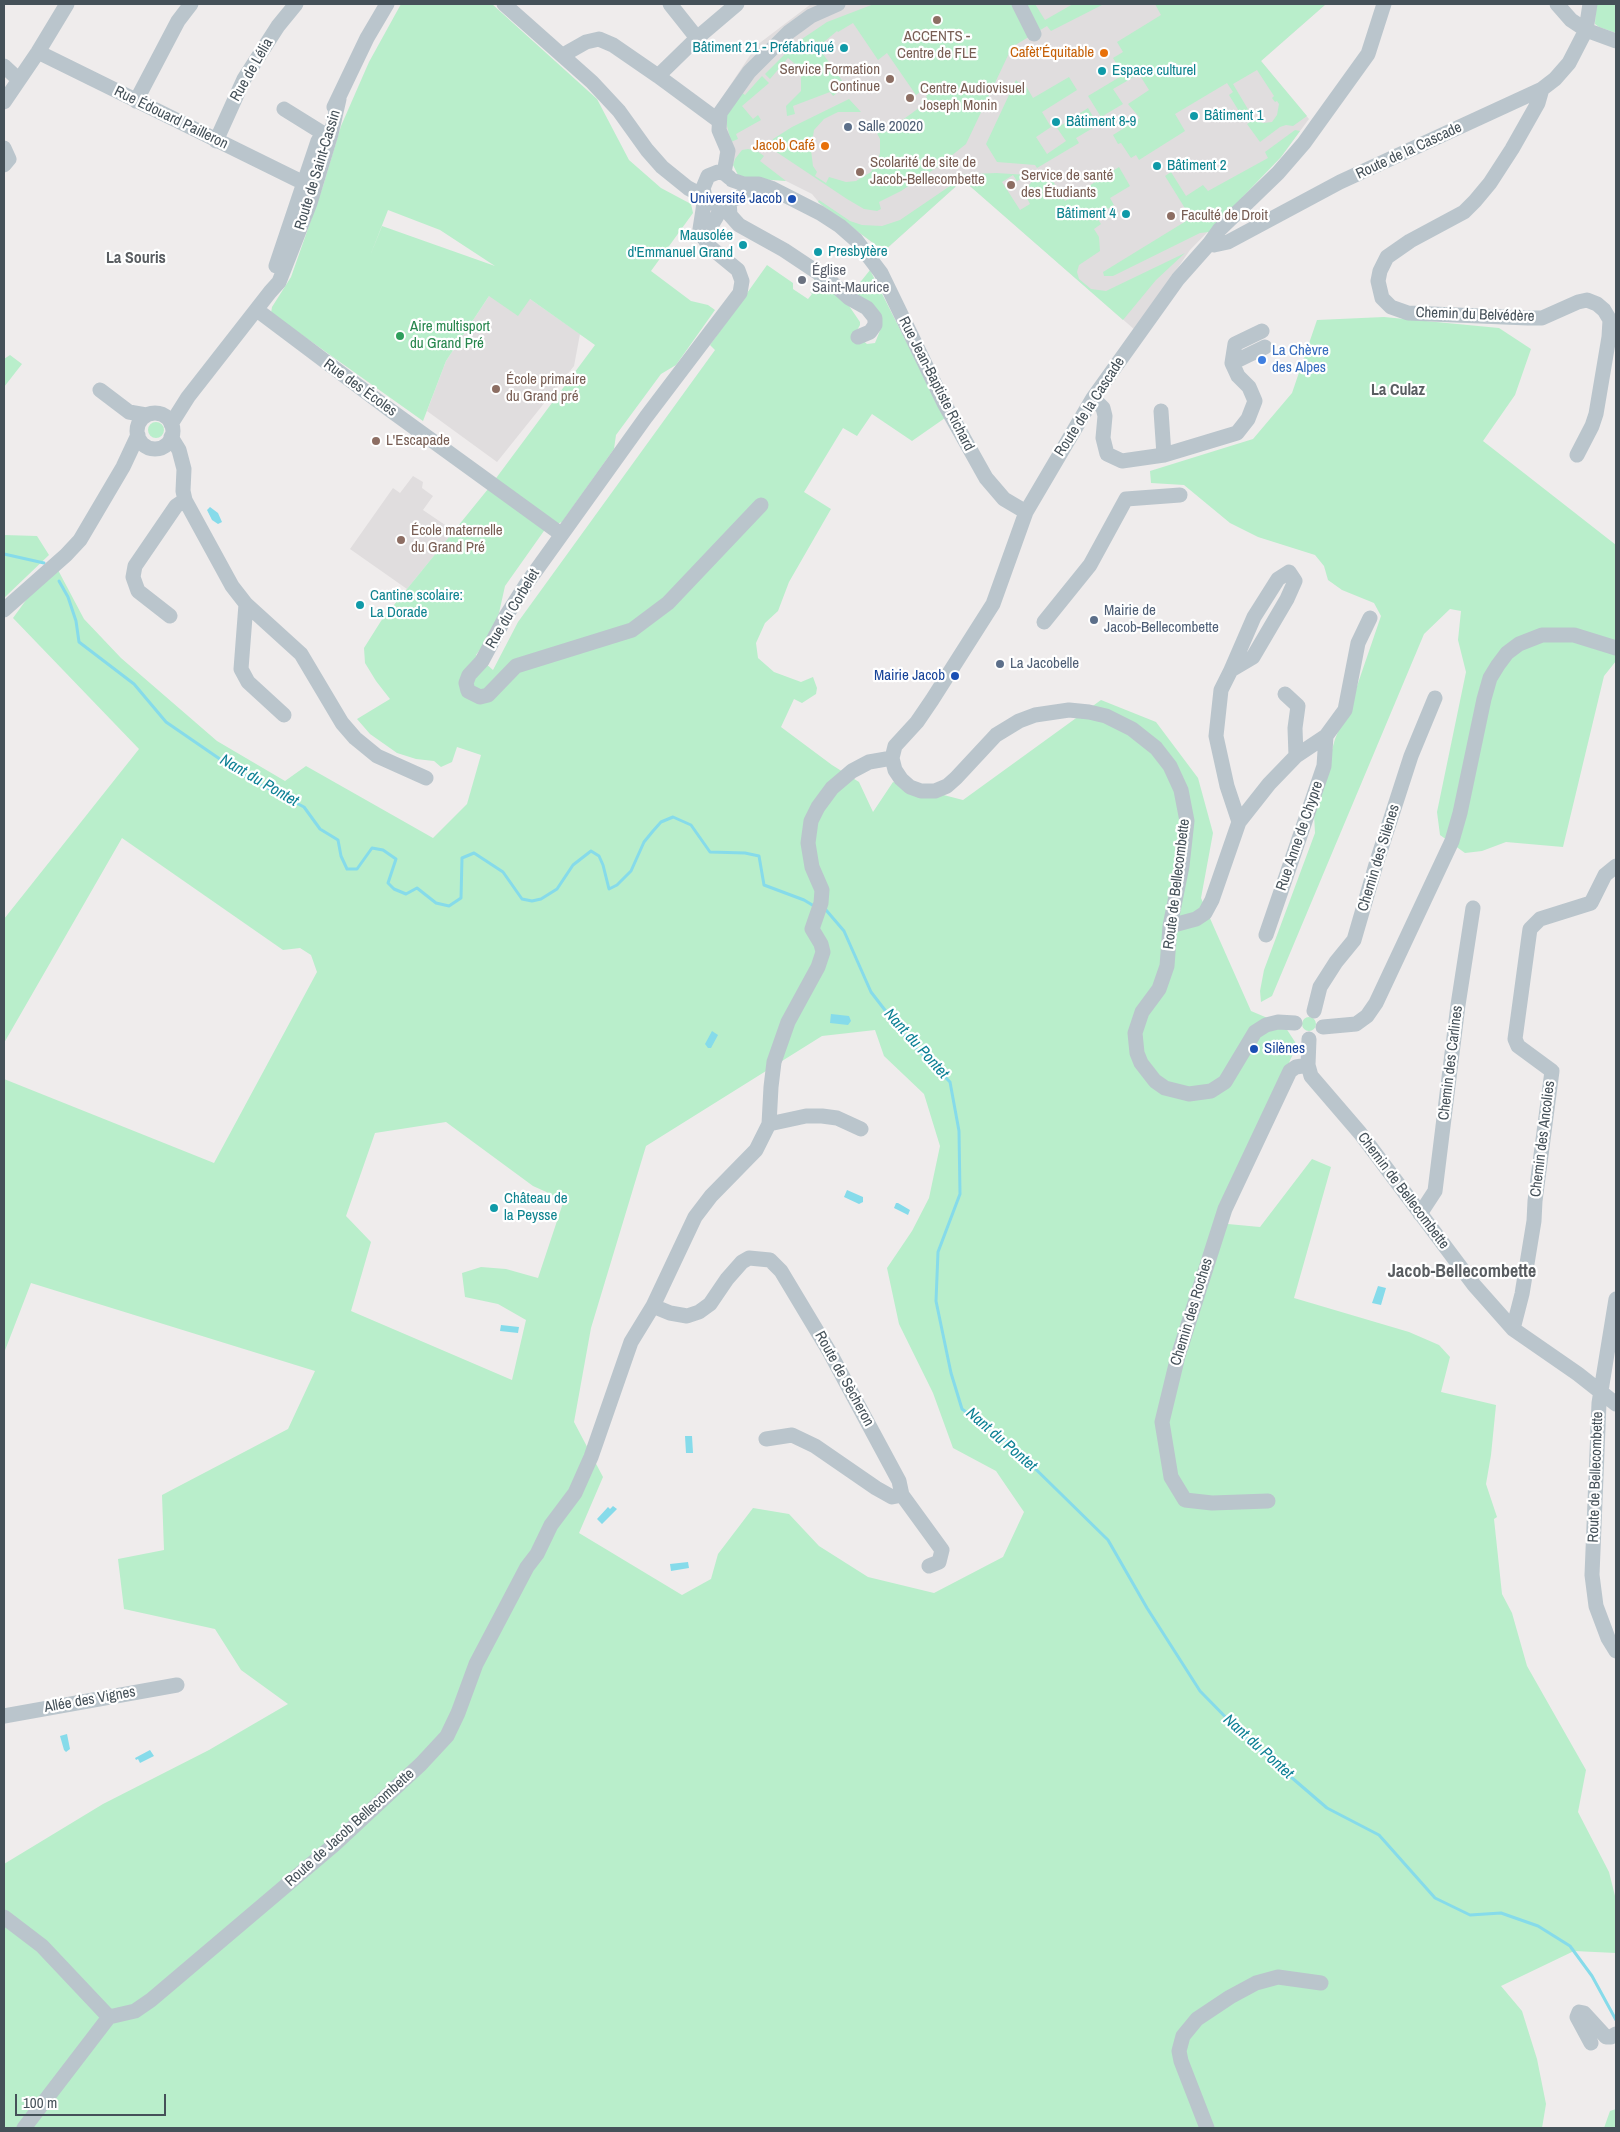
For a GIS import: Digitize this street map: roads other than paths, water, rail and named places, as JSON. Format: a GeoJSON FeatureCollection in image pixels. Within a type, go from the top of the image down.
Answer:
{"type":"FeatureCollection","features":[{"type":"Feature","properties":{"kind":"street"},"geometry":{"type":"LineString","coordinates":[[136,101],[178,21],[191,4]]}},
{"type":"Feature","properties":{"kind":"street","name":"Rue de Lélia"},"geometry":{"type":"LineString","coordinates":[[216,140],[244,79],[278,26],[296,4]]}},
{"type":"Feature","properties":{"kind":"street","name":"Route de Saint-Cassin"},"geometry":{"type":"LineString","coordinates":[[270,292],[272,278],[304,183],[367,38],[387,4]]}},
{"type":"Feature","properties":{"kind":"street"},"geometry":{"type":"LineString","coordinates":[[504,4],[563,55],[620,111],[647,150],[662,167],[688,188],[705,197],[710,202],[726,203]]}},
{"type":"Feature","properties":{"kind":"street"},"geometry":{"type":"LineString","coordinates":[[670,4],[697,38]]}},
{"type":"Feature","properties":{"kind":"street"},"geometry":{"type":"LineString","coordinates":[[658,76],[697,38],[737,4]]}},
{"type":"Feature","properties":{"kind":"street"},"geometry":{"type":"LineString","coordinates":[[704,238],[735,191],[728,177],[728,150],[719,130],[720,113],[749,72],[775,45],[811,16],[838,4]]}},
{"type":"Feature","properties":{"kind":"street"},"geometry":{"type":"LineString","coordinates":[[1019,4],[1034,34]]}},
{"type":"Feature","properties":{"kind":"street","name":"Route de la Cascade"},"geometry":{"type":"LineString","coordinates":[[1026,512],[1093,398],[1173,287],[1219,230],[1246,206],[1304,143],[1368,54],[1384,4]]}},
{"type":"Feature","properties":{"kind":"street"},"geometry":{"type":"LineString","coordinates":[[1557,4],[1571,20],[1586,30],[1616,41]]}},
{"type":"Feature","properties":{"kind":"street"},"geometry":{"type":"LineString","coordinates":[[1586,30],[1590,4]]}},
{"type":"Feature","properties":{"kind":"street"},"geometry":{"type":"LineString","coordinates":[[4,102],[66,6]]}},
{"type":"Feature","properties":{"kind":"street","name":"Route de la Cascade"},"geometry":{"type":"LineString","coordinates":[[1209,244],[1214,245],[1228,242],[1340,182],[1542,89],[1563,71],[1586,30]]}},
{"type":"Feature","properties":{"kind":"street"},"geometry":{"type":"LineString","coordinates":[[563,55],[586,42],[598,39],[613,45],[719,121]]}},
{"type":"Feature","properties":{"kind":"street","name":"Rue Édouard Pailleron"},"geometry":{"type":"LineString","coordinates":[[38,52],[304,183]]}},
{"type":"Feature","properties":{"kind":"street"},"geometry":{"type":"LineString","coordinates":[[4,66],[18,79]]}},
{"type":"Feature","properties":{"kind":"street","name":"Chemin du Belvédère"},"geometry":{"type":"LineString","coordinates":[[1542,89],[1538,103],[1512,149],[1490,183],[1475,201],[1464,212],[1410,241],[1387,257],[1380,271],[1378,281],[1382,298],[1391,307],[1408,313],[1542,318],[1578,302],[1587,300],[1597,304],[1610,320],[1609,337],[1596,414],[1577,455]]}},
{"type":"Feature","properties":{"kind":"street"},"geometry":{"type":"LineString","coordinates":[[284,109],[326,133]]}},
{"type":"Feature","properties":{"kind":"street","name":"Route de Saint-Cassin"},"geometry":{"type":"LineString","coordinates":[[123,466],[163,439],[188,398],[279,282],[296,241],[326,133]]}},
{"type":"Feature","properties":{"kind":"street"},"geometry":{"type":"LineString","coordinates":[[4,148],[8,160],[4,166]]}},
{"type":"Feature","properties":{"kind":"street"},"geometry":{"type":"LineString","coordinates":[[662,167],[693,178],[705,179]]}},
{"type":"Feature","properties":{"kind":"street"},"geometry":{"type":"LineString","coordinates":[[704,238],[700,229],[705,197],[702,188],[705,179],[712,174],[728,177]]}},
{"type":"Feature","properties":{"kind":"street","name":"Rue Jean-Baptiste Richard"},"geometry":{"type":"LineString","coordinates":[[728,177],[771,188],[820,213],[840,226],[871,258],[881,273],[941,396],[986,478],[1004,500],[1026,512]]}},
{"type":"Feature","properties":{"kind":"street","name":"Route de Saint-Cassin"},"geometry":{"type":"LineString","coordinates":[[296,241],[294,232],[310,186],[304,183]]}},
{"type":"Feature","properties":{"kind":"street","name":"Rue Jean-Baptiste Richard"},"geometry":{"type":"LineString","coordinates":[[726,203],[750,192],[762,191],[784,196]]}},
{"type":"Feature","properties":{"kind":"street"},"geometry":{"type":"LineString","coordinates":[[726,203],[730,215],[739,225],[784,250],[830,280],[849,298],[867,308],[875,318],[875,325],[870,332],[858,337]]}},
{"type":"Feature","properties":{"kind":"street","name":"Rue du Corbelet"},"geometry":{"type":"LineString","coordinates":[[704,238],[710,247],[738,270],[742,281],[740,293],[646,417],[561,534],[506,616],[482,662],[468,675],[466,683],[468,691],[480,697],[488,695],[516,666],[632,630],[668,603],[761,504]]}},
{"type":"Feature","properties":{"kind":"street","name":"Rue des Écoles"},"geometry":{"type":"LineString","coordinates":[[257,310],[561,534]]}},
{"type":"Feature","properties":{"kind":"street"},"geometry":{"type":"LineString","coordinates":[[1093,398],[1102,408],[1105,416],[1103,438],[1107,454],[1122,461],[1164,455],[1237,433],[1248,419],[1255,401],[1249,387],[1238,376],[1232,364],[1235,344],[1262,331]]}},
{"type":"Feature","properties":{"kind":"street"},"geometry":{"type":"LineString","coordinates":[[1232,364],[1265,347]]}},
{"type":"Feature","properties":{"kind":"street"},"geometry":{"type":"LineString","coordinates":[[100,390],[129,412],[142,443],[163,439]]}},
{"type":"Feature","properties":{"kind":"street","name":"Route de Saint-Cassin"},"geometry":{"type":"LineString","coordinates":[[152,414],[188,398]]}},
{"type":"Feature","properties":{"kind":"street"},"geometry":{"type":"LineString","coordinates":[[1161,411],[1164,455]]}},
{"type":"Feature","properties":{"kind":"street"},"geometry":{"type":"LineString","coordinates":[[129,412],[152,414],[167,418],[163,439],[184,469],[183,490],[185,500],[219,566],[246,604],[301,654],[342,723],[355,738],[377,756],[426,778]]}},
{"type":"Feature","properties":{"kind":"street"},"geometry":{"type":"LineString","coordinates":[[137,432],[141,420],[152,414]]}},
{"type":"Feature","properties":{"kind":"street","name":"Route de Saint-Cassin"},"geometry":{"type":"LineString","coordinates":[[4,610],[66,555],[80,540],[123,466],[137,432]]}},
{"type":"Feature","properties":{"kind":"street"},"geometry":{"type":"LineString","coordinates":[[1044,622],[1090,565],[1126,499],[1180,495]]}},
{"type":"Feature","properties":{"kind":"street"},"geometry":{"type":"LineString","coordinates":[[170,616],[138,591],[133,577],[135,566],[140,558],[176,506],[185,500]]}},
{"type":"Feature","properties":{"kind":"street"},"geometry":{"type":"LineString","coordinates":[[653,1306],[695,1217],[711,1196],[756,1150],[770,1124],[774,1062],[788,1022],[818,967],[823,952],[821,944],[812,929],[821,903],[822,890],[812,868],[808,842],[812,820],[818,807],[832,788],[852,771],[869,762],[892,758],[895,746],[917,722],[993,604],[1026,512]]}},
{"type":"Feature","properties":{"kind":"street"},"geometry":{"type":"LineString","coordinates":[[1231,670],[1253,657],[1278,616],[1295,581],[1289,572],[1278,579],[1254,617],[1221,690],[1216,736],[1239,822]]}},
{"type":"Feature","properties":{"kind":"street"},"geometry":{"type":"LineString","coordinates":[[246,604],[241,669],[248,682],[284,715]]}},
{"type":"Feature","properties":{"kind":"street"},"geometry":{"type":"LineString","coordinates":[[1170,926],[1196,919],[1205,913],[1212,900],[1239,822],[1269,784],[1296,756],[1326,736],[1345,710],[1358,643],[1370,618]]}},
{"type":"Feature","properties":{"kind":"street"},"geometry":{"type":"LineString","coordinates":[[1323,1027],[1356,1024],[1367,1016],[1376,1003],[1452,840],[1460,813],[1484,699],[1490,678],[1498,665],[1508,653],[1520,644],[1542,635],[1574,635],[1616,648]]}},
{"type":"Feature","properties":{"kind":"street"},"geometry":{"type":"LineString","coordinates":[[1285,694],[1298,706],[1295,728],[1296,756]]}},
{"type":"Feature","properties":{"kind":"street","name":"Chemin des Silènes"},"geometry":{"type":"LineString","coordinates":[[1314,1011],[1320,987],[1336,962],[1354,940],[1377,860],[1411,756],[1435,698]]}},
{"type":"Feature","properties":{"kind":"street","name":"Route de Bellecombette"},"geometry":{"type":"LineString","coordinates":[[892,758],[895,770],[910,787],[921,791],[935,792],[947,786],[987,744],[1019,721],[1035,715],[1069,710],[1098,714],[1124,724],[1142,735],[1163,757],[1175,775],[1184,800],[1187,821],[1186,841],[1173,903],[1169,953],[1164,976],[1159,989],[1142,1012],[1135,1033],[1135,1043],[1141,1063],[1155,1081],[1177,1092],[1189,1094],[1211,1091],[1225,1082],[1255,1032],[1266,1025],[1278,1022],[1296,1023]]}},
{"type":"Feature","properties":{"kind":"street","name":"Rue Anne de Chypre"},"geometry":{"type":"LineString","coordinates":[[1266,935],[1324,766],[1326,736]]}},
{"type":"Feature","properties":{"kind":"street","name":"Chemin des Ancolies"},"geometry":{"type":"LineString","coordinates":[[1513,1329],[1522,1294],[1534,1221],[1534,1201],[1552,1071],[1518,1046],[1515,1040],[1530,929],[1540,919],[1591,903],[1605,875],[1616,866]]}},
{"type":"Feature","properties":{"kind":"street"},"geometry":{"type":"LineString","coordinates":[[1173,903],[1188,912],[1205,913]]}},
{"type":"Feature","properties":{"kind":"street","name":"Chemin des Carlines"},"geometry":{"type":"LineString","coordinates":[[1420,1214],[1435,1190],[1458,1005],[1473,908]]}},
{"type":"Feature","properties":{"kind":"street"},"geometry":{"type":"LineString","coordinates":[[1314,1011],[1323,1019],[1323,1027],[1317,1037],[1309,1039],[1300,1036],[1297,1032],[1296,1023],[1302,1013],[1314,1011]]}},
{"type":"Feature","properties":{"kind":"street"},"geometry":{"type":"LineString","coordinates":[[1308,1065],[1309,1039]]}},
{"type":"Feature","properties":{"kind":"street","name":"Chemin de Bellecombette"},"geometry":{"type":"LineString","coordinates":[[1308,1065],[1312,1076],[1360,1133],[1474,1285],[1513,1329],[1578,1374],[1616,1404]]}},
{"type":"Feature","properties":{"kind":"street","name":"Chemin des Roches"},"geometry":{"type":"LineString","coordinates":[[1268,1501],[1212,1503],[1186,1500],[1171,1478],[1162,1422],[1178,1356],[1225,1209],[1290,1071],[1296,1067],[1308,1065]]}},
{"type":"Feature","properties":{"kind":"street"},"geometry":{"type":"LineString","coordinates":[[770,1124],[806,1116],[822,1116],[837,1118],[861,1129]]}},
{"type":"Feature","properties":{"kind":"street","name":"Route de Sècheron"},"geometry":{"type":"LineString","coordinates":[[653,1306],[670,1313],[687,1316],[699,1312],[710,1304],[727,1279],[742,1262],[749,1258],[770,1260],[781,1270],[829,1350],[899,1481],[902,1495]]}},
{"type":"Feature","properties":{"kind":"street","name":"Route de Bellecombette"},"geometry":{"type":"LineString","coordinates":[[1616,1299],[1598,1403],[1592,1575],[1596,1606],[1608,1638],[1616,1651]]}},
{"type":"Feature","properties":{"kind":"street","name":"Route de Jacob Bellecombette"},"geometry":{"type":"LineString","coordinates":[[109,2017],[135,2011],[151,2000],[335,1844],[421,1764],[447,1736],[458,1713],[476,1664],[551,1525],[575,1493],[591,1457],[631,1342],[653,1306]]}},
{"type":"Feature","properties":{"kind":"street"},"geometry":{"type":"LineString","coordinates":[[766,1439],[792,1435],[816,1446],[892,1497],[902,1495],[942,1550],[939,1562],[928,1566]]}},
{"type":"Feature","properties":{"kind":"street","name":"Allée des Vignes"},"geometry":{"type":"LineString","coordinates":[[4,1716],[177,1685]]}},
{"type":"Feature","properties":{"kind":"street"},"geometry":{"type":"LineString","coordinates":[[4,1917],[42,1946],[109,2017],[24,2128]]}},
{"type":"Feature","properties":{"kind":"street"},"geometry":{"type":"LineString","coordinates":[[1207,2128],[1181,2061],[1179,2051],[1183,2036],[1197,2019],[1230,1997],[1256,1983],[1278,1977],[1321,1983]]}},
{"type":"Feature","properties":{"kind":"street"},"geometry":{"type":"LineString","coordinates":[[1591,2043],[1577,2017],[1579,2012],[1584,2013],[1606,2037],[1611,2038],[1616,2034]]}},
{"type":"Feature","properties":{"kind":"water"},"geometry":{"type":"Polygon","coordinates":[[[210,507],[218,513],[222,522],[218,524],[212,520],[207,510],[210,507]]]}},
{"type":"Feature","properties":{"kind":"water"},"geometry":{"type":"Polygon","coordinates":[[[831,1014],[849,1016],[851,1021],[848,1025],[830,1023],[831,1014]]]}},
{"type":"Feature","properties":{"kind":"water"},"geometry":{"type":"Polygon","coordinates":[[[712,1031],[718,1035],[711,1048],[708,1048],[705,1044],[712,1031]]]}},
{"type":"Feature","properties":{"kind":"water"},"geometry":{"type":"Polygon","coordinates":[[[847,1190],[863,1197],[863,1202],[859,1204],[844,1197],[847,1190]]]}},
{"type":"Feature","properties":{"kind":"water"},"geometry":{"type":"Polygon","coordinates":[[[896,1203],[910,1210],[908,1215],[894,1208],[896,1203]]]}},
{"type":"Feature","properties":{"kind":"water"},"geometry":{"type":"Polygon","coordinates":[[[1378,1286],[1386,1288],[1381,1305],[1372,1303],[1378,1286]]]}},
{"type":"Feature","properties":{"kind":"water"},"geometry":{"type":"Polygon","coordinates":[[[501,1325],[519,1327],[518,1333],[500,1331],[501,1325]]]}},
{"type":"Feature","properties":{"kind":"water"},"geometry":{"type":"Polygon","coordinates":[[[685,1436],[692,1436],[693,1453],[686,1453],[685,1436]]]}},
{"type":"Feature","properties":{"kind":"water"},"geometry":{"type":"Polygon","coordinates":[[[613,1506],[617,1509],[602,1524],[597,1519],[608,1507],[610,1509],[613,1506]]]}},
{"type":"Feature","properties":{"kind":"water"},"geometry":{"type":"Polygon","coordinates":[[[688,1562],[689,1568],[671,1571],[670,1564],[688,1562]]]}},
{"type":"Feature","properties":{"kind":"water"},"geometry":{"type":"Polygon","coordinates":[[[67,1734],[70,1749],[66,1752],[60,1736],[67,1734]]]}},
{"type":"Feature","properties":{"kind":"water"},"geometry":{"type":"Polygon","coordinates":[[[150,1750],[154,1756],[140,1763],[138,1759],[136,1760],[135,1758],[150,1750]]]}},
{"type":"Feature","properties":{"kind":"waterway"},"geometry":{"type":"LineString","coordinates":[[4,554],[44,563]]}},
{"type":"Feature","properties":{"kind":"waterway","name":"Nant du Pontet"},"geometry":{"type":"LineString","coordinates":[[59,581],[68,597],[76,621],[79,642],[134,684],[166,722],[246,777],[304,807],[320,829],[338,840],[341,856],[347,869],[357,869],[372,848],[383,850],[396,859],[388,883],[394,889],[406,894],[417,888],[436,903],[449,906],[461,898],[462,858],[474,853],[503,872],[522,899],[532,901],[541,899],[557,889],[573,865],[591,851],[599,856],[609,889],[617,885],[631,871],[644,842],[653,831],[661,822],[673,817],[691,825],[710,852],[745,853],[759,856],[764,885],[804,900],[814,906]]}},
{"type":"Feature","properties":{"kind":"waterway","name":"Nant du Pontet"},"geometry":{"type":"LineString","coordinates":[[822,909],[826,910],[844,931],[871,992],[908,1040],[950,1082],[959,1131],[960,1194],[938,1252],[936,1301],[951,1373],[962,1409],[1008,1442],[1108,1540],[1147,1608],[1200,1691],[1248,1740],[1327,1808],[1379,1835],[1435,1898],[1470,1915],[1501,1913],[1538,1926],[1570,1946],[1592,1976],[1616,2020]]}},
{"type":"Feature","properties":{"kind":"place","name":"ACCENTS - Centre de FLE"},"geometry":{"type":"Point","coordinates":[937,20]}},
{"type":"Feature","properties":{"kind":"place","name":"Bâtiment 21 - Préfabriqué"},"geometry":{"type":"Point","coordinates":[844,48]}},
{"type":"Feature","properties":{"kind":"place","name":"Cafèt’Équitable"},"geometry":{"type":"Point","coordinates":[1104,53]}},
{"type":"Feature","properties":{"kind":"place","name":"Espace culturel"},"geometry":{"type":"Point","coordinates":[1102,71]}},
{"type":"Feature","properties":{"kind":"place","name":"Service Formation Continue"},"geometry":{"type":"Point","coordinates":[890,79]}},
{"type":"Feature","properties":{"kind":"place","name":"Centre Audiovisuel Joseph Monin"},"geometry":{"type":"Point","coordinates":[910,98]}},
{"type":"Feature","properties":{"kind":"place","name":"Bâtiment 1"},"geometry":{"type":"Point","coordinates":[1194,116]}},
{"type":"Feature","properties":{"kind":"place","name":"Bâtiment 8-9"},"geometry":{"type":"Point","coordinates":[1056,122]}},
{"type":"Feature","properties":{"kind":"place","name":"Salle 20020"},"geometry":{"type":"Point","coordinates":[848,127]}},
{"type":"Feature","properties":{"kind":"place","name":"Jacob Café"},"geometry":{"type":"Point","coordinates":[825,146]}},
{"type":"Feature","properties":{"kind":"place","name":"Bâtiment 2"},"geometry":{"type":"Point","coordinates":[1157,166]}},
{"type":"Feature","properties":{"kind":"place","name":"Scolarité de site de Jacob-Bellecombette"},"geometry":{"type":"Point","coordinates":[860,172]}},
{"type":"Feature","properties":{"kind":"place","name":"Service de santé des Étudiants"},"geometry":{"type":"Point","coordinates":[1011,185]}},
{"type":"Feature","properties":{"kind":"place","name":"Université Jacob"},"geometry":{"type":"Point","coordinates":[792,199]}},
{"type":"Feature","properties":{"kind":"place","name":"Bâtiment 4"},"geometry":{"type":"Point","coordinates":[1126,214]}},
{"type":"Feature","properties":{"kind":"place","name":"Faculté de Droit"},"geometry":{"type":"Point","coordinates":[1171,216]}},
{"type":"Feature","properties":{"kind":"place","name":"Mausolée d'Emmanuel Grand"},"geometry":{"type":"Point","coordinates":[743,245]}},
{"type":"Feature","properties":{"kind":"place","name":"Presbytère"},"geometry":{"type":"Point","coordinates":[818,252]}},
{"type":"Feature","properties":{"kind":"place","name":"Église Saint-Maurice"},"geometry":{"type":"Point","coordinates":[802,280]}},
{"type":"Feature","properties":{"kind":"place","name":"Aire multisport du Grand Pré"},"geometry":{"type":"Point","coordinates":[400,336]}},
{"type":"Feature","properties":{"kind":"place","name":"La Chèvre des Alpes"},"geometry":{"type":"Point","coordinates":[1262,360]}},
{"type":"Feature","properties":{"kind":"place","name":"École primaire du Grand pré"},"geometry":{"type":"Point","coordinates":[496,389]}},
{"type":"Feature","properties":{"kind":"place","name":"L'Escapade"},"geometry":{"type":"Point","coordinates":[376,441]}},
{"type":"Feature","properties":{"kind":"place","name":"École maternelle du Grand Pré"},"geometry":{"type":"Point","coordinates":[401,540]}},
{"type":"Feature","properties":{"kind":"place","name":"Cantine scolaire: La Dorade"},"geometry":{"type":"Point","coordinates":[360,605]}},
{"type":"Feature","properties":{"kind":"place","name":"Mairie de Jacob-Bellecombette"},"geometry":{"type":"Point","coordinates":[1094,620]}},
{"type":"Feature","properties":{"kind":"place","name":"La Jacobelle"},"geometry":{"type":"Point","coordinates":[1000,664]}},
{"type":"Feature","properties":{"kind":"place","name":"Mairie Jacob"},"geometry":{"type":"Point","coordinates":[955,676]}},
{"type":"Feature","properties":{"kind":"place","name":"Silènes"},"geometry":{"type":"Point","coordinates":[1254,1049]}},
{"type":"Feature","properties":{"kind":"place","name":"Château de la Peysse"},"geometry":{"type":"Point","coordinates":[494,1208]}},
{"type":"Feature","properties":{"kind":"district","name":"La Souris"},"geometry":{"type":"Point","coordinates":[136,259]}},
{"type":"Feature","properties":{"kind":"district","name":"La Culaz"},"geometry":{"type":"Point","coordinates":[1398,391]}},
{"type":"Feature","properties":{"kind":"district","name":"Jacob-Bellecombette"},"geometry":{"type":"Point","coordinates":[1462,1272]}}]}
